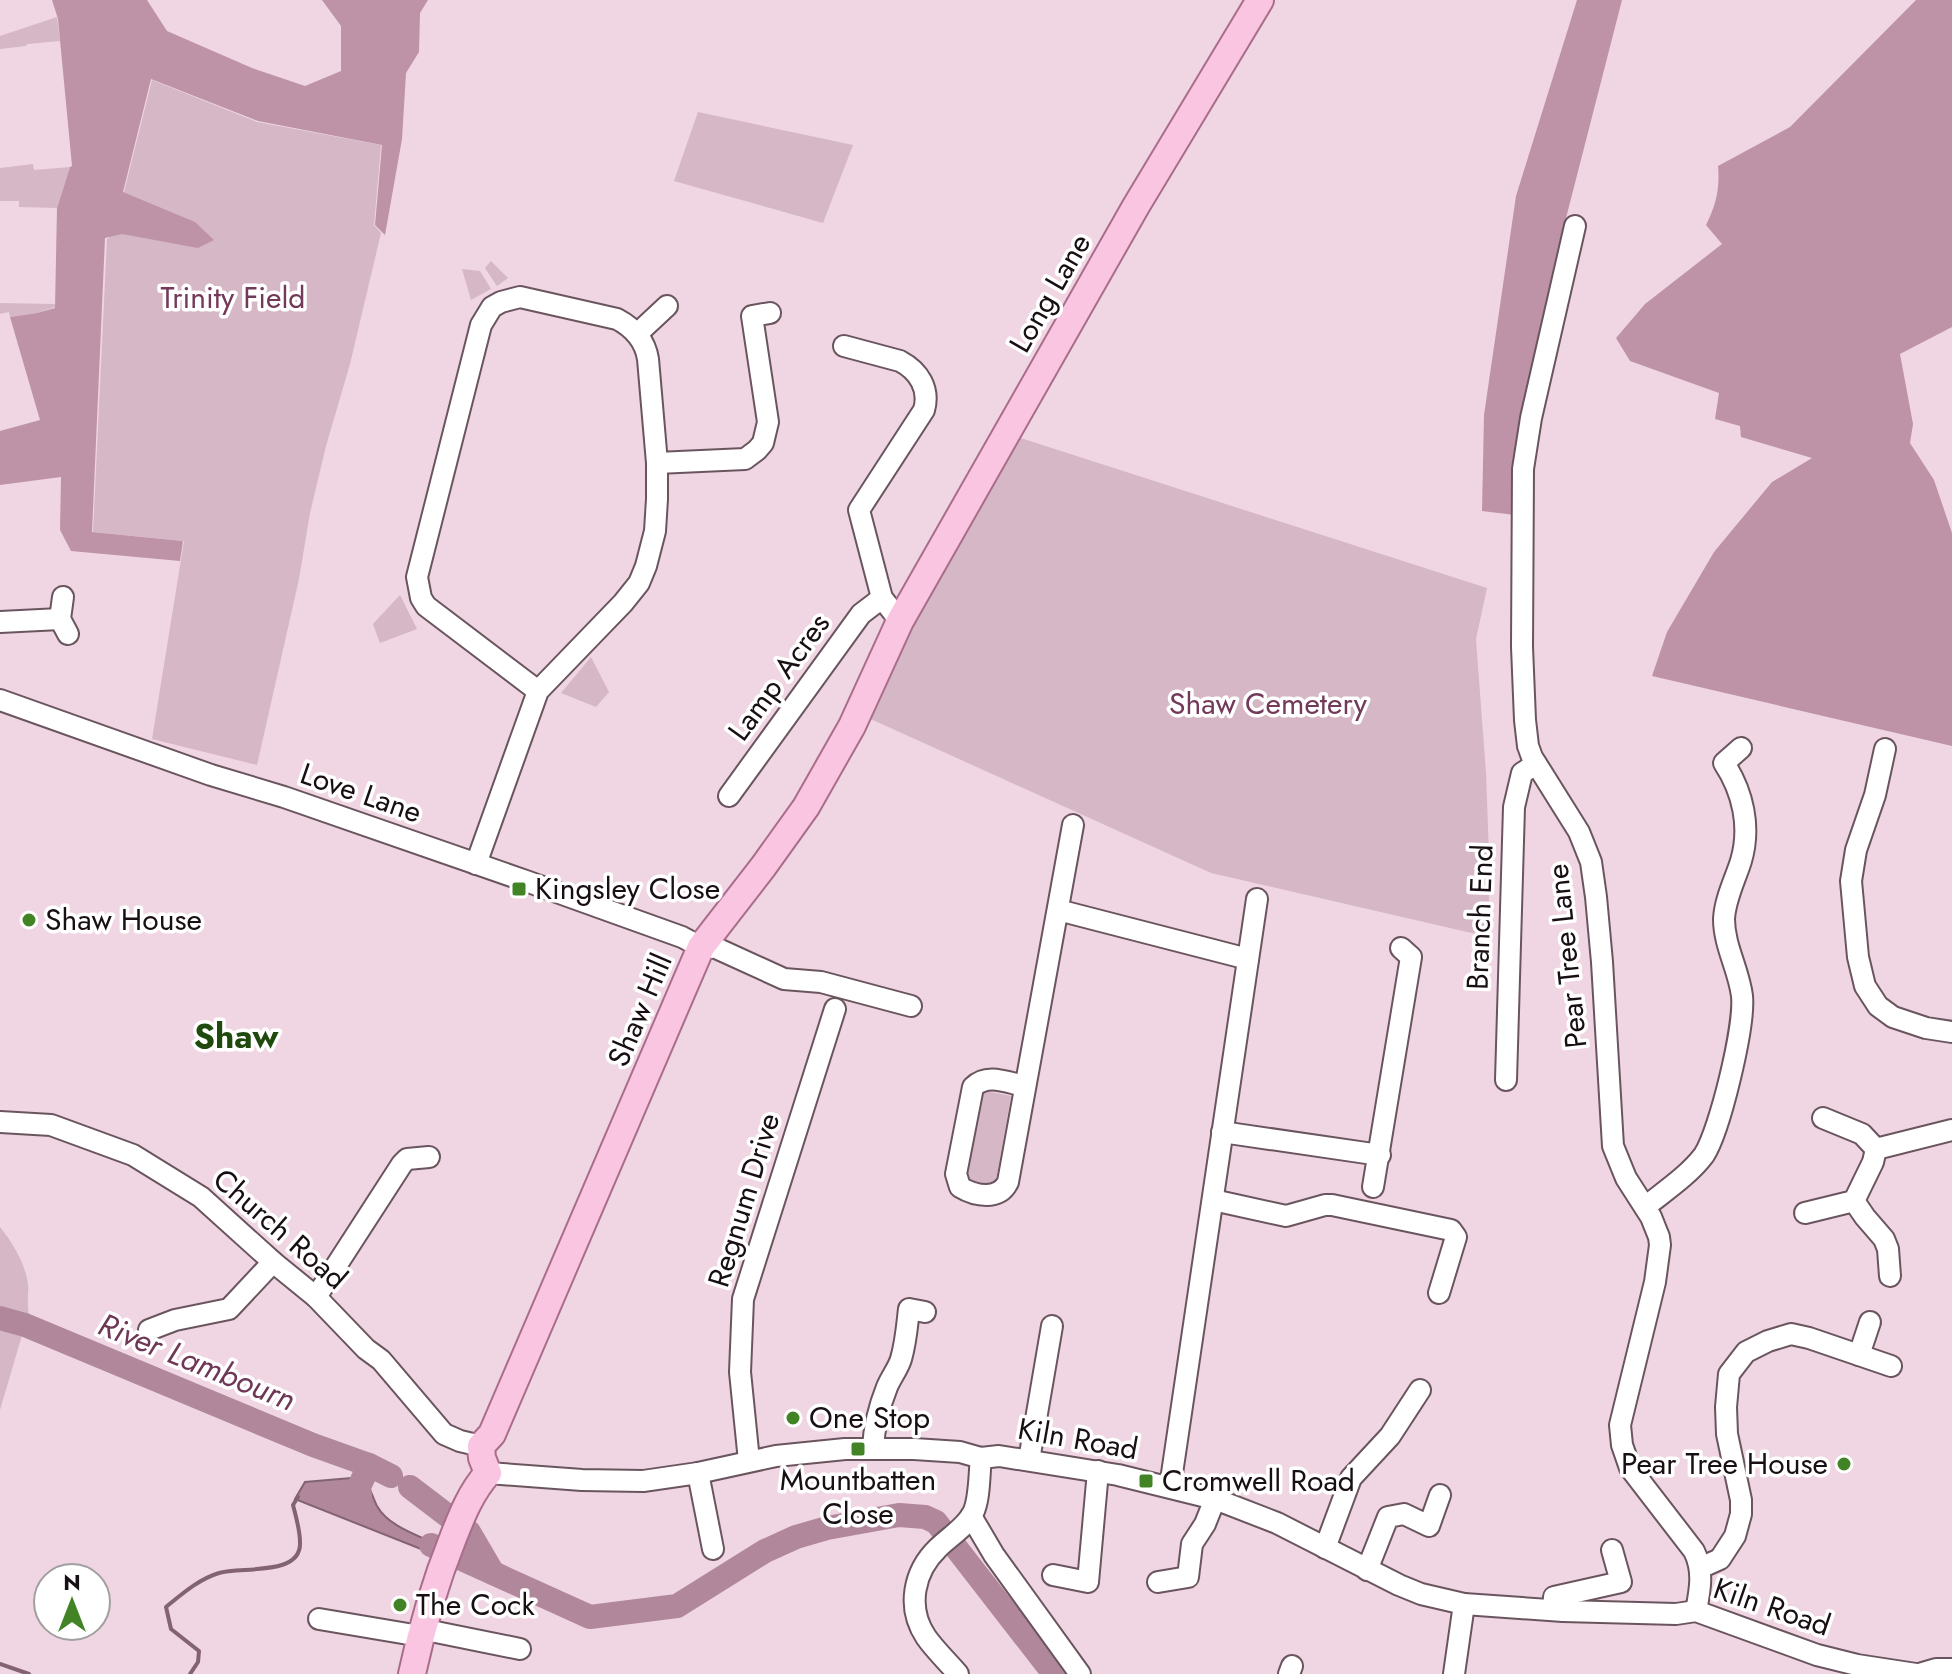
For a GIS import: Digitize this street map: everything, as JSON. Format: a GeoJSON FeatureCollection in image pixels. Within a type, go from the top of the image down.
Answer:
{"type":"FeatureCollection","features":[{"type":"Feature","properties":{"kind":"main road","name":"Long Lane"},"geometry":{"type":"LineString","coordinates":[[900,621],[1128,220],[1260,0]]}},
{"type":"Feature","properties":{"kind":"main road","name":"Shaw Hill"},"geometry":{"type":"LineString","coordinates":[[481,1446],[492,1434],[701,947],[806,807],[852,726],[900,621]]}},
{"type":"Feature","properties":{"kind":"main road"},"geometry":{"type":"LineString","coordinates":[[412,1674],[420,1633],[440,1570],[464,1510],[488,1473],[481,1446]]}},
{"type":"Feature","properties":{"kind":"street","name":"Pear Tree Lane"},"geometry":{"type":"LineString","coordinates":[[1575,226],[1531,418],[1523,469],[1522,662],[1528,746],[1579,832],[1591,862],[1602,962],[1613,1146],[1626,1178],[1645,1207],[1659,1237],[1660,1253],[1655,1282],[1624,1406],[1620,1435],[1630,1468],[1694,1551],[1700,1568]]}},
{"type":"Feature","properties":{"kind":"street"},"geometry":{"type":"LineString","coordinates":[[476,864],[538,691],[639,583],[655,531],[657,507],[657,463],[644,344],[637,334],[617,319],[520,297],[492,307],[481,325],[417,577],[421,598],[431,611],[538,691]]}},
{"type":"Feature","properties":{"kind":"street"},"geometry":{"type":"LineString","coordinates":[[637,334],[667,306]]}},
{"type":"Feature","properties":{"kind":"street"},"geometry":{"type":"LineString","coordinates":[[657,463],[745,459],[763,443],[768,422],[752,316],[770,313]]}},
{"type":"Feature","properties":{"kind":"street"},"geometry":{"type":"LineString","coordinates":[[844,346],[883,346],[916,372],[925,388],[924,410],[859,510],[882,598],[900,621]]}},
{"type":"Feature","properties":{"kind":"street"},"geometry":{"type":"LineString","coordinates":[[0,622],[64,626],[63,597]]}},
{"type":"Feature","properties":{"kind":"street","name":"Lamp Acres"},"geometry":{"type":"LineString","coordinates":[[729,796],[861,614],[882,598]]}},
{"type":"Feature","properties":{"kind":"street","name":"Love Lane"},"geometry":{"type":"LineString","coordinates":[[0,700],[476,864],[682,937],[701,947],[716,948],[784,979],[821,982],[911,1006]]}},
{"type":"Feature","properties":{"kind":"street"},"geometry":{"type":"LineString","coordinates":[[1645,1207],[1691,1169],[1709,1145],[1716,1130],[1736,1045],[1742,997],[1724,919],[1744,846],[1745,819],[1736,782],[1724,763],[1741,748]]}},
{"type":"Feature","properties":{"kind":"street"},"geometry":{"type":"LineString","coordinates":[[1885,749],[1875,795],[1856,850],[1851,881],[1858,957],[1865,986],[1878,1006],[1893,1017],[1926,1028],[1952,1032]]}},
{"type":"Feature","properties":{"kind":"street","name":"Branch End"},"geometry":{"type":"LineString","coordinates":[[1506,1080],[1514,807],[1522,773],[1536,764]]}},
{"type":"Feature","properties":{"kind":"street"},"geometry":{"type":"LineString","coordinates":[[1024,1086],[988,1078],[973,1087],[956,1174],[960,1187],[966,1191],[993,1195],[1004,1189],[1008,1182],[1073,825]]}},
{"type":"Feature","properties":{"kind":"street"},"geometry":{"type":"LineString","coordinates":[[1170,1487],[1257,899]]}},
{"type":"Feature","properties":{"kind":"street"},"geometry":{"type":"LineString","coordinates":[[1058,910],[1248,959]]}},
{"type":"Feature","properties":{"kind":"street"},"geometry":{"type":"LineString","coordinates":[[1373,1187],[1412,951]]}},
{"type":"Feature","properties":{"kind":"street","name":"Regnum Drive"},"geometry":{"type":"LineString","coordinates":[[749,1461],[740,1372],[743,1299],[835,1009]]}},
{"type":"Feature","properties":{"kind":"street"},"geometry":{"type":"LineString","coordinates":[[1823,1118],[1862,1134],[1876,1149]]}},
{"type":"Feature","properties":{"kind":"street","name":"Church Road"},"geometry":{"type":"LineString","coordinates":[[0,1122],[51,1125],[133,1155],[201,1197],[316,1297],[366,1349],[381,1360],[444,1434],[481,1446]]}},
{"type":"Feature","properties":{"kind":"street"},"geometry":{"type":"LineString","coordinates":[[1876,1149],[1952,1130]]}},
{"type":"Feature","properties":{"kind":"street"},"geometry":{"type":"LineString","coordinates":[[1222,1132],[1380,1155]]}},
{"type":"Feature","properties":{"kind":"street"},"geometry":{"type":"LineString","coordinates":[[1854,1201],[1876,1149]]}},
{"type":"Feature","properties":{"kind":"street"},"geometry":{"type":"LineString","coordinates":[[316,1297],[402,1164],[407,1159],[429,1157]]}},
{"type":"Feature","properties":{"kind":"street"},"geometry":{"type":"LineString","coordinates":[[1213,1200],[1286,1216],[1332,1205],[1451,1230],[1456,1237],[1439,1293]]}},
{"type":"Feature","properties":{"kind":"street"},"geometry":{"type":"LineString","coordinates":[[1805,1213],[1854,1201]]}},
{"type":"Feature","properties":{"kind":"street"},"geometry":{"type":"LineString","coordinates":[[1854,1201],[1884,1239],[1890,1276]]}},
{"type":"Feature","properties":{"kind":"street"},"geometry":{"type":"LineString","coordinates":[[149,1330],[175,1320],[229,1309],[273,1262]]}},
{"type":"Feature","properties":{"kind":"street"},"geometry":{"type":"LineString","coordinates":[[873,1448],[877,1415],[887,1385],[908,1365],[906,1335],[909,1309],[925,1312]]}},
{"type":"Feature","properties":{"kind":"street"},"geometry":{"type":"LineString","coordinates":[[1859,1355],[1870,1322]]}},
{"type":"Feature","properties":{"kind":"street"},"geometry":{"type":"LineString","coordinates":[[1029,1460],[1052,1326]]}},
{"type":"Feature","properties":{"kind":"street"},"geometry":{"type":"LineString","coordinates":[[1696,1611],[1700,1568],[1720,1559],[1735,1536],[1741,1514],[1741,1500],[1727,1434],[1726,1407],[1729,1374],[1746,1352],[1791,1334],[1891,1366]]}},
{"type":"Feature","properties":{"kind":"street"},"geometry":{"type":"LineString","coordinates":[[1325,1548],[1351,1478],[1390,1436],[1420,1390]]}},
{"type":"Feature","properties":{"kind":"street","name":"Kiln Road"},"geometry":{"type":"LineString","coordinates":[[488,1473],[643,1481],[749,1461],[820,1451],[873,1448],[960,1452],[981,1458],[999,1456],[1029,1460],[1098,1471],[1215,1499],[1257,1514],[1421,1594],[1464,1604],[1676,1614],[1696,1611],[1817,1655],[1857,1665],[1917,1674],[1952,1669]]}},
{"type":"Feature","properties":{"kind":"street"},"geometry":{"type":"LineString","coordinates":[[958,1674],[926,1638],[917,1620],[915,1588],[928,1559],[968,1519],[976,1500],[981,1458]]}},
{"type":"Feature","properties":{"kind":"street"},"geometry":{"type":"LineString","coordinates":[[1053,1575],[1088,1582],[1098,1471]]}},
{"type":"Feature","properties":{"kind":"street"},"geometry":{"type":"LineString","coordinates":[[698,1473],[713,1549]]}},
{"type":"Feature","properties":{"kind":"street"},"geometry":{"type":"LineString","coordinates":[[1367,1570],[1388,1517],[1404,1514],[1429,1526],[1440,1495]]}},
{"type":"Feature","properties":{"kind":"street"},"geometry":{"type":"LineString","coordinates":[[1158,1582],[1188,1577],[1192,1544],[1205,1524],[1215,1499]]}},
{"type":"Feature","properties":{"kind":"street"},"geometry":{"type":"LineString","coordinates":[[968,1519],[978,1525],[994,1555],[1080,1674]]}},
{"type":"Feature","properties":{"kind":"street"},"geometry":{"type":"LineString","coordinates":[[1553,1610],[1554,1597],[1621,1582],[1612,1550]]}},
{"type":"Feature","properties":{"kind":"street"},"geometry":{"type":"LineString","coordinates":[[1454,1674],[1464,1604]]}},
{"type":"Feature","properties":{"kind":"street"},"geometry":{"type":"LineString","coordinates":[[319,1619],[520,1649]]}},
{"type":"Feature","properties":{"kind":"green space"},"geometry":{"type":"Polygon","coordinates":[[[57,17],[60,41],[0,49],[0,36],[57,17]]]}},
{"type":"Feature","properties":{"kind":"green space","name":"Trinity Field"},"geometry":{"type":"Polygon","coordinates":[[[152,80],[257,122],[381,145],[374,225],[381,233],[310,513],[299,579],[257,765],[152,739],[184,541],[93,532],[107,239],[124,224],[124,192],[152,80]]]}},
{"type":"Feature","properties":{"kind":"green space"},"geometry":{"type":"Polygon","coordinates":[[[698,112],[853,145],[823,223],[674,181],[698,112]]]}},
{"type":"Feature","properties":{"kind":"green space"},"geometry":{"type":"Polygon","coordinates":[[[33,164],[34,170],[70,167],[57,208],[19,207],[19,201],[0,201],[0,168],[33,164]]]}},
{"type":"Feature","properties":{"kind":"green space"},"geometry":{"type":"Polygon","coordinates":[[[491,261],[508,278],[497,286],[485,268],[491,261]]]}},
{"type":"Feature","properties":{"kind":"green space"},"geometry":{"type":"Polygon","coordinates":[[[462,269],[480,271],[491,289],[471,300],[462,269]]]}},
{"type":"Feature","properties":{"kind":"green space"},"geometry":{"type":"Polygon","coordinates":[[[0,303],[55,304],[55,307],[10,317],[9,312],[0,314],[0,303]]]}},
{"type":"Feature","properties":{"kind":"green space","name":"Shaw Cemetery"},"geometry":{"type":"Polygon","coordinates":[[[1011,435],[1487,588],[1476,639],[1486,773],[1489,937],[1211,873],[864,716],[1011,435]]]}},
{"type":"Feature","properties":{"kind":"green space"},"geometry":{"type":"Polygon","coordinates":[[[400,595],[417,629],[380,643],[373,624],[400,595]]]}},
{"type":"Feature","properties":{"kind":"green space"},"geometry":{"type":"Polygon","coordinates":[[[591,657],[609,692],[596,707],[561,693],[591,657]]]}},
{"type":"Feature","properties":{"kind":"green space"},"geometry":{"type":"Polygon","coordinates":[[[981,1090],[1011,1096],[995,1186],[965,1181],[981,1090]]]}},
{"type":"Feature","properties":{"kind":"green space"},"geometry":{"type":"Polygon","coordinates":[[[0,1227],[25,1270],[29,1317],[0,1410],[0,1227]]]}},
{"type":"Feature","properties":{"kind":"shaded area"},"geometry":{"type":"Polygon","coordinates":[[[52,0],[147,0],[167,31],[252,68],[305,86],[341,71],[341,26],[322,0],[428,0],[420,13],[419,52],[406,73],[402,139],[385,235],[375,225],[382,145],[258,121],[151,79],[123,192],[195,222],[214,240],[198,248],[122,234],[105,238],[92,532],[183,541],[180,561],[71,551],[60,530],[61,477],[0,485],[0,431],[40,420],[10,317],[55,308],[57,208],[72,166],[58,19],[52,0]]]}},
{"type":"Feature","properties":{"kind":"shaded area"},"geometry":{"type":"Polygon","coordinates":[[[1577,0],[1622,0],[1565,222],[1526,399],[1515,515],[1482,511],[1484,415],[1516,196],[1577,0]]]}},
{"type":"Feature","properties":{"kind":"shaded area"},"geometry":{"type":"Polygon","coordinates":[[[1916,0],[1952,0],[1952,327],[1900,354],[1913,424],[1910,443],[1934,480],[1952,533],[1952,746],[1652,676],[1667,632],[1714,552],[1772,482],[1812,458],[1741,437],[1740,426],[1715,419],[1719,393],[1630,361],[1616,338],[1645,304],[1722,244],[1706,225],[1716,197],[1718,166],[1790,127],[1916,0]]]}},
{"type":"Feature","properties":{"kind":"shaded area"},"geometry":{"type":"Polygon","coordinates":[[[363,1477],[382,1513],[404,1529],[436,1544],[431,1553],[295,1499],[305,1482],[363,1477]]]}},
{"type":"Feature","properties":{"kind":"waterway","name":"River Lambourn"},"geometry":{"type":"LineString","coordinates":[[0,1318],[25,1325],[313,1445],[369,1465],[359,1487],[361,1506]]}},
{"type":"Feature","properties":{"kind":"waterway","name":"River Lambourn"},"geometry":{"type":"LineString","coordinates":[[369,1465],[391,1476]]}},
{"type":"Feature","properties":{"kind":"waterway","name":"River Lambourn"},"geometry":{"type":"LineString","coordinates":[[410,1487],[469,1532],[493,1573]]}},
{"type":"Feature","properties":{"kind":"waterway"},"geometry":{"type":"LineString","coordinates":[[190,1674],[198,1662],[199,1651],[171,1629],[166,1607],[191,1587],[219,1573],[268,1568],[291,1561],[298,1553],[300,1542],[293,1505],[298,1497]]}},
{"type":"Feature","properties":{"kind":"waterway","name":"River Lambourn"},"geometry":{"type":"LineString","coordinates":[[431,1545],[590,1617],[677,1606],[765,1551],[796,1537],[899,1515],[925,1517],[936,1522],[1054,1674]]}},
{"type":"Feature","properties":{"kind":"waterway"},"geometry":{"type":"LineString","coordinates":[[0,1664],[29,1674]]}},
{"type":"Feature","properties":{"kind":"place","name":"Kingsley Close"},"geometry":{"type":"Point","coordinates":[519,889]}},
{"type":"Feature","properties":{"kind":"place","name":"Shaw House"},"geometry":{"type":"Point","coordinates":[29,920]}},
{"type":"Feature","properties":{"kind":"place","name":"One Stop"},"geometry":{"type":"Point","coordinates":[793,1418]}},
{"type":"Feature","properties":{"kind":"place","name":"Mountbatten Close"},"geometry":{"type":"Point","coordinates":[858,1449]}},
{"type":"Feature","properties":{"kind":"place","name":"Pear Tree House"},"geometry":{"type":"Point","coordinates":[1844,1464]}},
{"type":"Feature","properties":{"kind":"place","name":"Cromwell Road"},"geometry":{"type":"Point","coordinates":[1146,1481]}},
{"type":"Feature","properties":{"kind":"place","name":"The Cock"},"geometry":{"type":"Point","coordinates":[400,1605]}},
{"type":"Feature","properties":{"kind":"district","name":"Shaw"},"geometry":{"type":"Point","coordinates":[236,1036]}}]}
